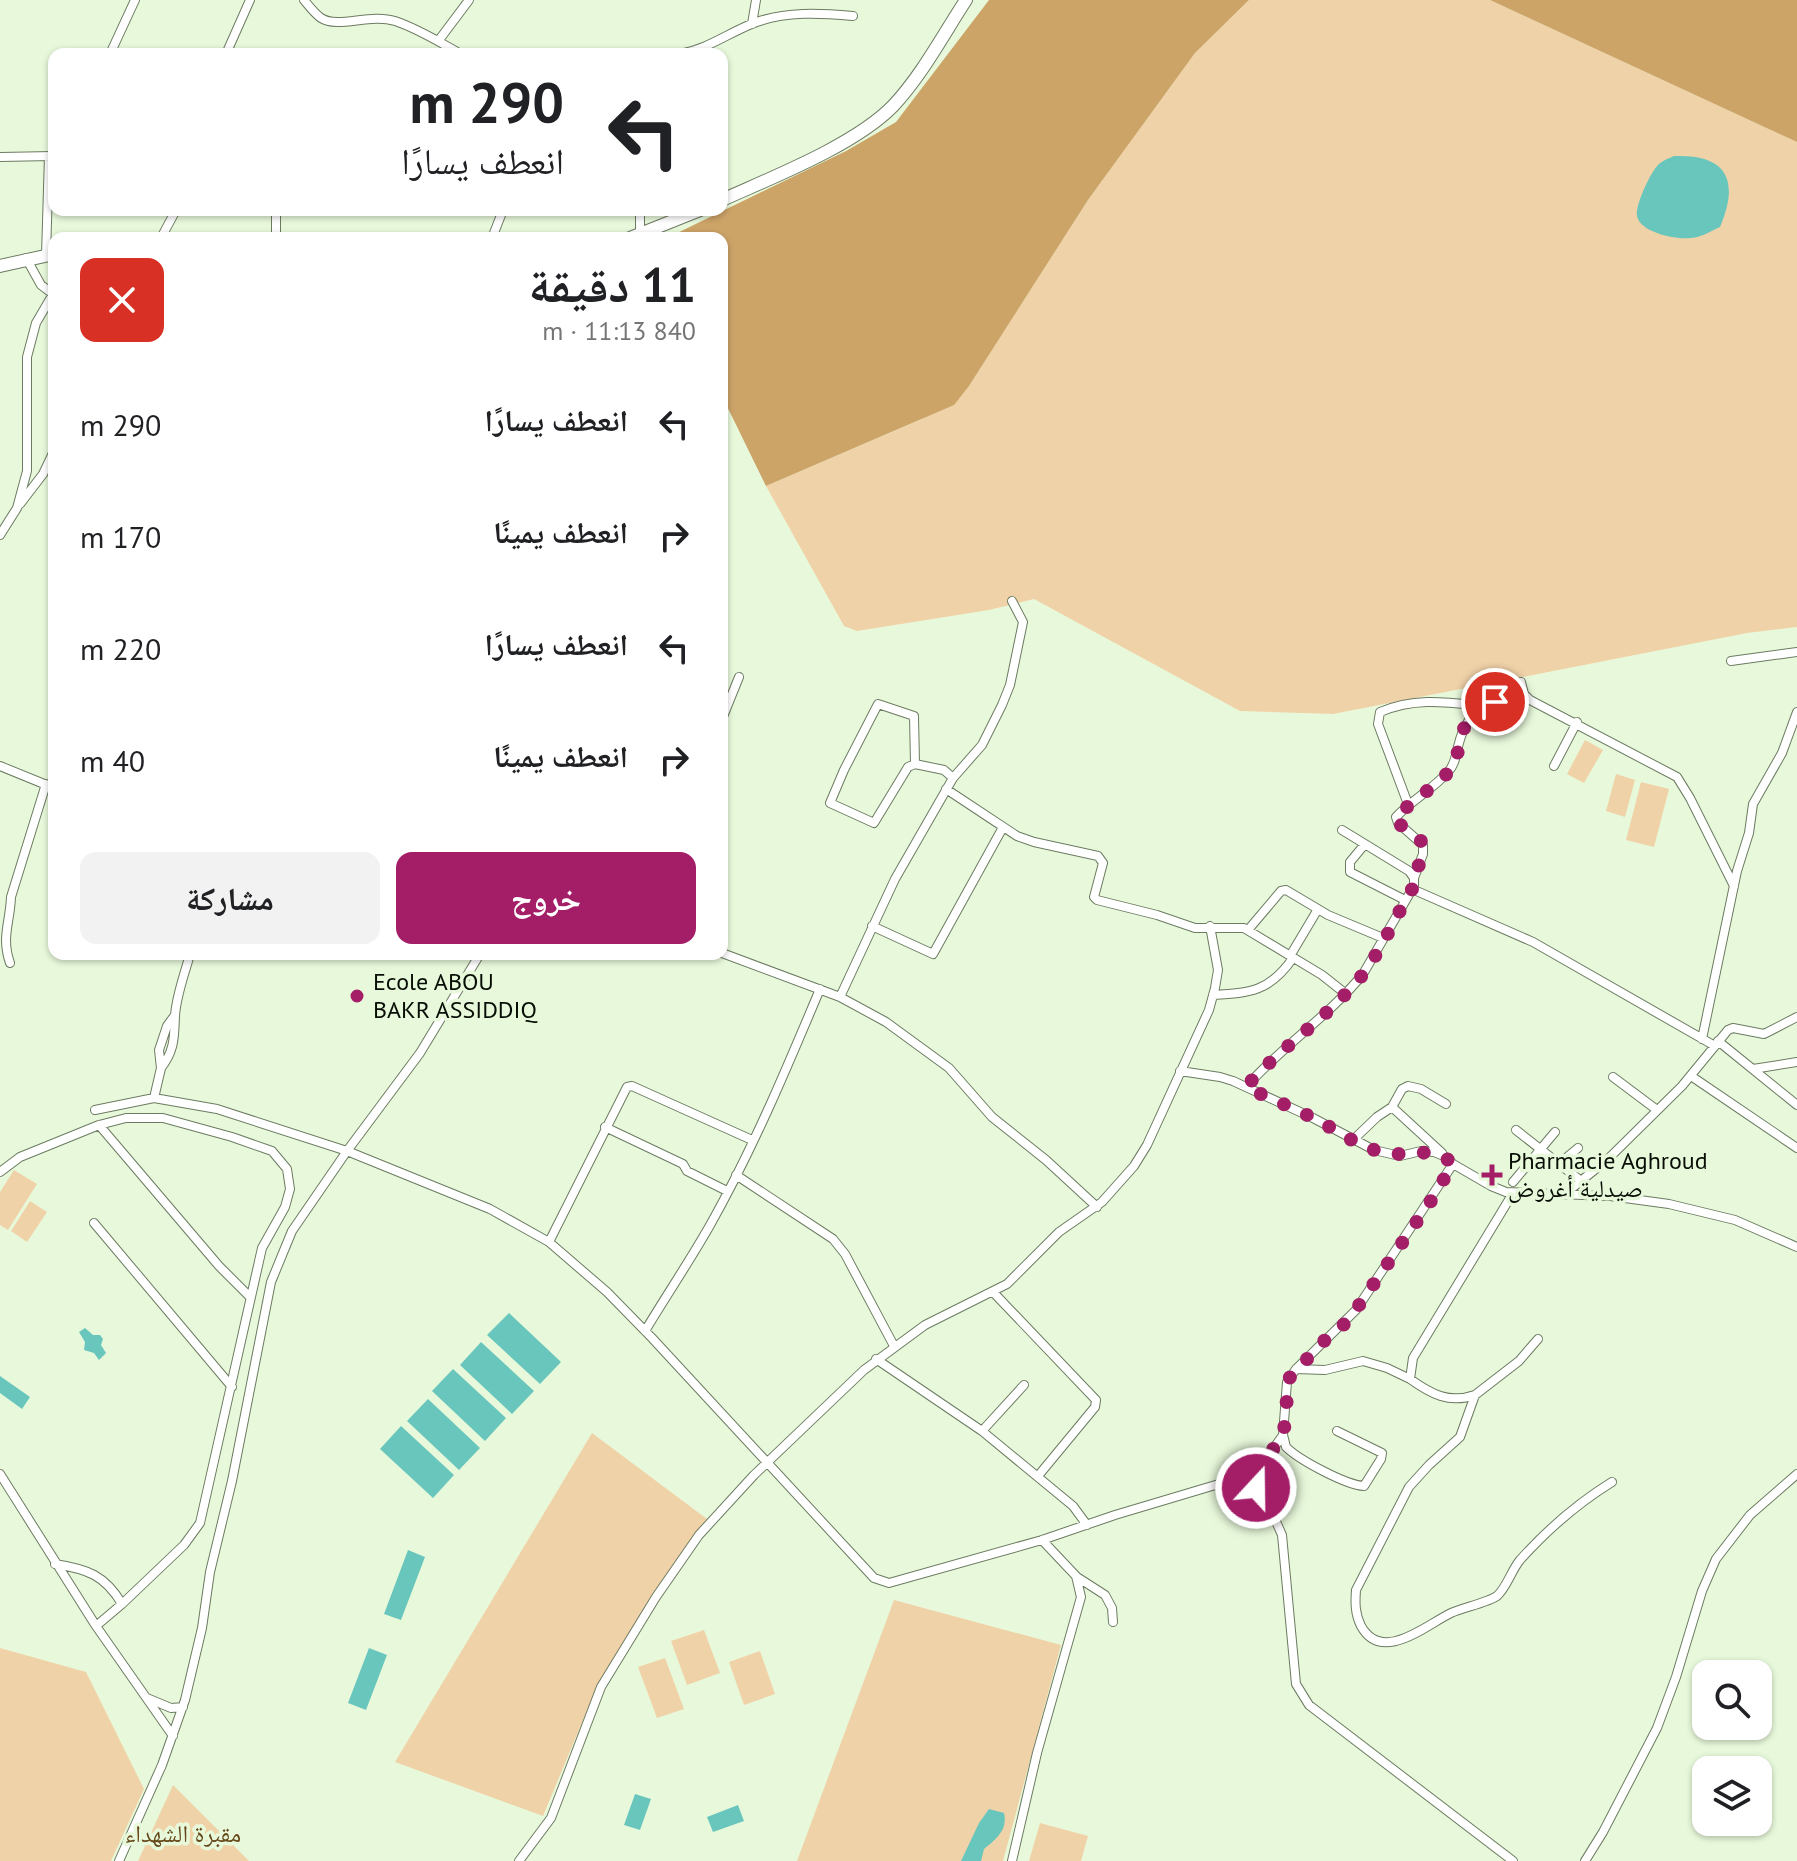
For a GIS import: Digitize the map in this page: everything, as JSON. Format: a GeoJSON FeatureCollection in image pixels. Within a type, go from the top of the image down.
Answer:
{"type":"FeatureCollection","features":[{"type":"Feature","properties":{"kind":"street"},"geometry":{"type":"LineString","coordinates":[[113,48],[135,0]]}},
{"type":"Feature","properties":{"kind":"street"},"geometry":{"type":"LineString","coordinates":[[229,48],[250,0]]}},
{"type":"Feature","properties":{"kind":"street"},"geometry":{"type":"LineString","coordinates":[[304,0],[321,18],[335,22],[371,17],[393,20],[452,48]]}},
{"type":"Feature","properties":{"kind":"street"},"geometry":{"type":"LineString","coordinates":[[439,40],[469,0]]}},
{"type":"Feature","properties":{"kind":"street"},"geometry":{"type":"LineString","coordinates":[[752,24],[756,0]]}},
{"type":"Feature","properties":{"kind":"street"},"geometry":{"type":"LineString","coordinates":[[728,197],[865,130],[891,108],[908,88],[966,0]]}},
{"type":"Feature","properties":{"kind":"street"},"geometry":{"type":"LineString","coordinates":[[704,48],[752,24],[775,17],[817,13],[853,16]]}},
{"type":"Feature","properties":{"kind":"street"},"geometry":{"type":"LineString","coordinates":[[0,157],[48,156]]}},
{"type":"Feature","properties":{"kind":"street"},"geometry":{"type":"LineString","coordinates":[[645,232],[685,216]]}},
{"type":"Feature","properties":{"kind":"street"},"geometry":{"type":"LineString","coordinates":[[0,266],[48,254]]}},
{"type":"Feature","properties":{"kind":"street"},"geometry":{"type":"LineString","coordinates":[[26,258],[41,285],[48,290]]}},
{"type":"Feature","properties":{"kind":"street"},"geometry":{"type":"LineString","coordinates":[[17,508],[27,471],[27,357],[30,339],[48,304]]}},
{"type":"Feature","properties":{"kind":"street"},"geometry":{"type":"LineString","coordinates":[[0,535],[48,464]]}},
{"type":"Feature","properties":{"kind":"street"},"geometry":{"type":"LineString","coordinates":[[840,997],[872,926],[946,789],[982,745],[1008,691],[1023,622],[1012,601]]}},
{"type":"Feature","properties":{"kind":"street"},"geometry":{"type":"LineString","coordinates":[[1731,661],[1797,652]]}},
{"type":"Feature","properties":{"kind":"street"},"geometry":{"type":"LineString","coordinates":[[728,704],[739,677]]}},
{"type":"Feature","properties":{"kind":"street"},"geometry":{"type":"LineString","coordinates":[[1521,682],[1524,694],[1530,700],[1677,777],[1734,887]]}},
{"type":"Feature","properties":{"kind":"street"},"geometry":{"type":"LineString","coordinates":[[1246,1087],[1346,994],[1363,974],[1412,889],[1423,845],[1398,823],[1396,817],[1450,771],[1469,717],[1483,706],[1524,694]]}},
{"type":"Feature","properties":{"kind":"street"},"geometry":{"type":"LineString","coordinates":[[1408,804],[1378,724],[1380,712],[1399,704],[1422,700],[1483,706]]}},
{"type":"Feature","properties":{"kind":"street"},"geometry":{"type":"LineString","coordinates":[[915,764],[914,716],[878,704],[830,803],[874,823],[908,767],[915,764],[944,770],[953,778]]}},
{"type":"Feature","properties":{"kind":"street"},"geometry":{"type":"LineString","coordinates":[[1702,1039],[1753,804],[1782,753],[1797,712]]}},
{"type":"Feature","properties":{"kind":"street"},"geometry":{"type":"LineString","coordinates":[[1554,766],[1577,722]]}},
{"type":"Feature","properties":{"kind":"street"},"geometry":{"type":"LineString","coordinates":[[0,766],[48,785]]}},
{"type":"Feature","properties":{"kind":"street"},"geometry":{"type":"LineString","coordinates":[[946,789],[1002,829],[1034,842],[1098,856],[1103,863],[1094,897],[1097,900],[1195,928],[1235,926],[1248,930],[1322,975],[1346,994]]}},
{"type":"Feature","properties":{"kind":"street"},"geometry":{"type":"LineString","coordinates":[[10,963],[4,947],[4,935],[11,897],[48,792]]}},
{"type":"Feature","properties":{"kind":"street"},"geometry":{"type":"LineString","coordinates":[[872,926],[933,954],[1002,829]]}},
{"type":"Feature","properties":{"kind":"street"},"geometry":{"type":"LineString","coordinates":[[1342,830],[1409,871],[1414,878]]}},
{"type":"Feature","properties":{"kind":"street"},"geometry":{"type":"LineString","coordinates":[[1365,844],[1350,862],[1350,872],[1405,900]]}},
{"type":"Feature","properties":{"kind":"street"},"geometry":{"type":"LineString","coordinates":[[1412,889],[1533,942],[1702,1039],[1717,1044],[1797,1105]]}},
{"type":"Feature","properties":{"kind":"street"},"geometry":{"type":"LineString","coordinates":[[1248,930],[1281,891],[1286,890],[1318,909],[1383,938]]}},
{"type":"Feature","properties":{"kind":"street"},"geometry":{"type":"LineString","coordinates":[[1213,995],[1239,994],[1270,985],[1280,977],[1318,909]]}},
{"type":"Feature","properties":{"kind":"street"},"geometry":{"type":"LineString","coordinates":[[519,1861],[551,1818],[593,1706],[628,1642],[699,1535],[754,1475],[876,1359],[957,1307],[1007,1284],[1059,1232],[1097,1207],[1134,1166],[1147,1145],[1213,995],[1218,970],[1210,926]]}},
{"type":"Feature","properties":{"kind":"street"},"geometry":{"type":"LineString","coordinates":[[728,955],[840,997],[886,1022],[949,1068],[992,1117],[1097,1207]]}},
{"type":"Feature","properties":{"kind":"street"},"geometry":{"type":"LineString","coordinates":[[154,1098],[161,1068],[161,1043],[175,1015],[189,960]]}},
{"type":"Feature","properties":{"kind":"street"},"geometry":{"type":"LineString","coordinates":[[119,1861],[183,1707],[202,1628],[210,1572],[232,1481],[271,1282],[292,1231],[420,1053],[476,960]]}},
{"type":"Feature","properties":{"kind":"street"},"geometry":{"type":"LineString","coordinates":[[645,1331],[708,1228],[736,1175],[820,989]]}},
{"type":"Feature","properties":{"kind":"street"},"geometry":{"type":"LineString","coordinates":[[1566,1193],[1608,1159],[1691,1076],[1730,1029],[1764,1034],[1797,1017]]}},
{"type":"Feature","properties":{"kind":"street"},"geometry":{"type":"LineString","coordinates":[[1753,1069],[1797,1062]]}},
{"type":"Feature","properties":{"kind":"street"},"geometry":{"type":"LineString","coordinates":[[1180,1071],[1220,1077],[1246,1087],[1374,1150],[1393,1155],[1425,1151],[1446,1157]]}},
{"type":"Feature","properties":{"kind":"street"},"geometry":{"type":"LineString","coordinates":[[1691,1076],[1797,1148]]}},
{"type":"Feature","properties":{"kind":"street"},"geometry":{"type":"LineString","coordinates":[[1613,1077],[1657,1110]]}},
{"type":"Feature","properties":{"kind":"street"},"geometry":{"type":"LineString","coordinates":[[549,1242],[624,1090],[632,1086],[752,1140]]}},
{"type":"Feature","properties":{"kind":"street"},"geometry":{"type":"LineString","coordinates":[[1353,1140],[1392,1107],[1402,1089],[1408,1086],[1421,1089],[1446,1104]]}},
{"type":"Feature","properties":{"kind":"street"},"geometry":{"type":"LineString","coordinates":[[95,1110],[154,1098],[217,1109],[347,1151],[490,1209],[549,1242],[607,1292],[645,1331],[867,1572],[880,1582],[889,1583],[1042,1540],[1249,1475],[1283,1435]]}},
{"type":"Feature","properties":{"kind":"street"},"geometry":{"type":"LineString","coordinates":[[1392,1107],[1453,1164],[1491,1186],[1513,1193],[1566,1193],[1642,1199],[1695,1209],[1746,1224],[1797,1247]]}},
{"type":"Feature","properties":{"kind":"street"},"geometry":{"type":"LineString","coordinates":[[0,1172],[20,1157],[99,1125],[126,1118],[163,1118],[232,1137],[272,1151],[287,1169],[290,1189],[285,1207],[262,1248],[249,1296],[245,1329],[200,1523],[184,1545],[96,1626]]}},
{"type":"Feature","properties":{"kind":"street"},"geometry":{"type":"LineString","coordinates":[[99,1125],[219,1266],[249,1296]]}},
{"type":"Feature","properties":{"kind":"street"},"geometry":{"type":"LineString","coordinates":[[605,1127],[683,1164],[687,1171],[727,1191]]}},
{"type":"Feature","properties":{"kind":"street"},"geometry":{"type":"LineString","coordinates":[[1516,1130],[1581,1181]]}},
{"type":"Feature","properties":{"kind":"street"},"geometry":{"type":"LineString","coordinates":[[1513,1182],[1555,1132]]}},
{"type":"Feature","properties":{"kind":"street"},"geometry":{"type":"LineString","coordinates":[[1560,1163],[1578,1148]]}},
{"type":"Feature","properties":{"kind":"street"},"geometry":{"type":"LineString","coordinates":[[1337,1431],[1382,1453],[1364,1486],[1356,1485],[1290,1451],[1284,1443],[1287,1382],[1296,1369],[1348,1321],[1453,1164]]}},
{"type":"Feature","properties":{"kind":"street"},"geometry":{"type":"LineString","coordinates":[[736,1175],[833,1239],[845,1254],[894,1346]]}},
{"type":"Feature","properties":{"kind":"street"},"geometry":{"type":"LineString","coordinates":[[1410,1379],[1413,1358],[1420,1344],[1513,1193]]}},
{"type":"Feature","properties":{"kind":"street"},"geometry":{"type":"LineString","coordinates":[[94,1223],[232,1387]]}},
{"type":"Feature","properties":{"kind":"street"},"geometry":{"type":"LineString","coordinates":[[993,1292],[1096,1400],[1095,1407],[1038,1476]]}},
{"type":"Feature","properties":{"kind":"street"},"geometry":{"type":"LineString","coordinates":[[1296,1369],[1325,1370],[1363,1361],[1410,1379],[1431,1394],[1461,1400],[1475,1395],[1519,1361],[1538,1339]]}},
{"type":"Feature","properties":{"kind":"street"},"geometry":{"type":"LineString","coordinates":[[876,1359],[982,1431],[1073,1506],[1087,1525]]}},
{"type":"Feature","properties":{"kind":"street"},"geometry":{"type":"LineString","coordinates":[[982,1431],[1024,1385]]}},
{"type":"Feature","properties":{"kind":"street"},"geometry":{"type":"LineString","coordinates":[[1475,1395],[1460,1437],[1409,1487],[1356,1590],[1358,1619],[1372,1638],[1391,1643],[1450,1613],[1498,1595],[1513,1568],[1548,1531],[1583,1501],[1612,1482]]}},
{"type":"Feature","properties":{"kind":"street"},"geometry":{"type":"LineString","coordinates":[[0,1474],[55,1564],[173,1736]]}},
{"type":"Feature","properties":{"kind":"street"},"geometry":{"type":"LineString","coordinates":[[1585,1861],[1657,1728],[1702,1591],[1716,1559],[1750,1515],[1797,1474]]}},
{"type":"Feature","properties":{"kind":"street"},"geometry":{"type":"LineString","coordinates":[[1249,1475],[1270,1508],[1282,1535],[1296,1684],[1302,1696],[1309,1705],[1513,1861]]}},
{"type":"Feature","properties":{"kind":"street"},"geometry":{"type":"LineString","coordinates":[[1042,1540],[1076,1576],[1105,1595],[1112,1608],[1113,1622]]}},
{"type":"Feature","properties":{"kind":"street"},"geometry":{"type":"LineString","coordinates":[[55,1564],[83,1570],[106,1581],[122,1604]]}},
{"type":"Feature","properties":{"kind":"street"},"geometry":{"type":"LineString","coordinates":[[1012,1861],[1037,1753],[1081,1597],[1076,1576]]}},
{"type":"Feature","properties":{"kind":"street"},"geometry":{"type":"LineString","coordinates":[[147,1698],[171,1708],[183,1707]]}},
{"type":"Feature","properties":{"kind":"green space"},"geometry":{"type":"Polygon","coordinates":[[[1249,0],[1490,0],[1797,142],[1797,627],[1747,633],[1333,714],[1240,711],[1034,599],[989,610],[857,631],[844,626],[766,486],[922,419],[969,386],[1088,200],[1195,53],[1249,0]]]}},
{"type":"Feature","properties":{"kind":"green space"},"geometry":{"type":"Polygon","coordinates":[[[1585,740],[1603,750],[1584,783],[1567,774],[1585,740]]]}},
{"type":"Feature","properties":{"kind":"green space"},"geometry":{"type":"Polygon","coordinates":[[[1616,774],[1635,780],[1625,817],[1606,811],[1616,774]]]}},
{"type":"Feature","properties":{"kind":"green space"},"geometry":{"type":"Polygon","coordinates":[[[1641,782],[1669,789],[1654,847],[1626,840],[1641,782]]]}},
{"type":"Feature","properties":{"kind":"green space"},"geometry":{"type":"Polygon","coordinates":[[[14,1170],[37,1184],[8,1230],[0,1225],[0,1192],[14,1170]]]}},
{"type":"Feature","properties":{"kind":"green space"},"geometry":{"type":"Polygon","coordinates":[[[30,1201],[47,1212],[27,1242],[11,1231],[30,1201]]]}},
{"type":"Feature","properties":{"kind":"green space"},"geometry":{"type":"Polygon","coordinates":[[[592,1433],[711,1522],[596,1689],[543,1816],[395,1762],[592,1433]]]}},
{"type":"Feature","properties":{"kind":"green space"},"geometry":{"type":"Polygon","coordinates":[[[894,1600],[1061,1645],[1003,1861],[797,1861],[894,1600]]]}},
{"type":"Feature","properties":{"kind":"green space"},"geometry":{"type":"Polygon","coordinates":[[[704,1630],[720,1673],[687,1685],[671,1641],[704,1630]]]}},
{"type":"Feature","properties":{"kind":"green space"},"geometry":{"type":"Polygon","coordinates":[[[0,1648],[86,1672],[144,1789],[111,1861],[0,1861],[0,1648]]]}},
{"type":"Feature","properties":{"kind":"green space"},"geometry":{"type":"Polygon","coordinates":[[[760,1651],[775,1694],[744,1705],[729,1662],[760,1651]]]}},
{"type":"Feature","properties":{"kind":"green space"},"geometry":{"type":"Polygon","coordinates":[[[665,1658],[684,1709],[657,1718],[638,1667],[665,1658]]]}},
{"type":"Feature","properties":{"kind":"green space","name":"مقبرة الشهداء"},"geometry":{"type":"Polygon","coordinates":[[[173,1785],[249,1861],[138,1861],[173,1785]]]}},
{"type":"Feature","properties":{"kind":"green space"},"geometry":{"type":"Polygon","coordinates":[[[1040,1823],[1088,1836],[1081,1861],[1029,1861],[1040,1823]]]}},
{"type":"Feature","properties":{"kind":"shaded area"},"geometry":{"type":"Polygon","coordinates":[[[989,0],[1249,0],[1195,53],[1088,200],[954,405],[766,486],[728,408],[728,232],[679,232],[712,216],[728,216],[728,208],[846,151],[896,122],[989,0]]]}},
{"type":"Feature","properties":{"kind":"shaded area"},"geometry":{"type":"Polygon","coordinates":[[[1490,0],[1797,0],[1797,142],[1490,0]]]}},
{"type":"Feature","properties":{"kind":"water"},"geometry":{"type":"Polygon","coordinates":[[[1674,156],[1706,160],[1724,173],[1729,196],[1720,227],[1685,238],[1660,234],[1640,222],[1637,211],[1647,182],[1658,165],[1674,156]]]}},
{"type":"Feature","properties":{"kind":"water"},"geometry":{"type":"Polygon","coordinates":[[[509,1313],[561,1362],[540,1384],[487,1335],[509,1313]]]}},
{"type":"Feature","properties":{"kind":"water"},"geometry":{"type":"Polygon","coordinates":[[[85,1328],[103,1339],[101,1345],[106,1353],[99,1360],[94,1353],[84,1350],[85,1342],[79,1332],[85,1328]]]}},
{"type":"Feature","properties":{"kind":"water"},"geometry":{"type":"Polygon","coordinates":[[[481,1342],[534,1391],[512,1414],[460,1365],[481,1342]]]}},
{"type":"Feature","properties":{"kind":"water"},"geometry":{"type":"Polygon","coordinates":[[[453,1369],[506,1418],[485,1441],[432,1391],[453,1369]]]}},
{"type":"Feature","properties":{"kind":"water"},"geometry":{"type":"Polygon","coordinates":[[[0,1376],[30,1397],[22,1409],[0,1393],[0,1376]]]}},
{"type":"Feature","properties":{"kind":"water"},"geometry":{"type":"Polygon","coordinates":[[[428,1399],[480,1448],[459,1470],[407,1421],[428,1399]]]}},
{"type":"Feature","properties":{"kind":"water"},"geometry":{"type":"Polygon","coordinates":[[[401,1426],[454,1475],[433,1498],[380,1449],[401,1426]]]}},
{"type":"Feature","properties":{"kind":"water"},"geometry":{"type":"Polygon","coordinates":[[[408,1550],[425,1557],[401,1620],[384,1614],[408,1550]]]}},
{"type":"Feature","properties":{"kind":"water"},"geometry":{"type":"Polygon","coordinates":[[[369,1648],[387,1655],[366,1710],[348,1703],[369,1648]]]}},
{"type":"Feature","properties":{"kind":"water"},"geometry":{"type":"Polygon","coordinates":[[[635,1794],[651,1799],[640,1830],[624,1825],[635,1794]]]}},
{"type":"Feature","properties":{"kind":"water"},"geometry":{"type":"Polygon","coordinates":[[[738,1805],[744,1821],[713,1832],[707,1817],[738,1805]]]}},
{"type":"Feature","properties":{"kind":"water"},"geometry":{"type":"Polygon","coordinates":[[[989,1809],[1004,1813],[1003,1829],[984,1849],[981,1861],[961,1861],[979,1823],[989,1809]]]}},
{"type":"Feature","properties":{"kind":"place","name":"Ecole ABOU BAKR ASSIDDIQ"},"geometry":{"type":"Point","coordinates":[357,996]}},
{"type":"Feature","properties":{"kind":"place","name":"Pharmacie Aghroud صيدلية أغروض"},"geometry":{"type":"Point","coordinates":[1492,1175]}},
{"type":"Feature","properties":{"kind":"route"},"geometry":{"type":"LineString","coordinates":[[1256,1488],[1249,1475],[1283,1435],[1287,1382],[1296,1369],[1348,1321],[1440,1188],[1453,1164],[1446,1157],[1429,1151],[1400,1156],[1374,1150],[1246,1087],[1262,1069],[1333,1007],[1363,974],[1414,886],[1423,854],[1421,841],[1398,823],[1396,817],[1450,771],[1469,717],[1483,706],[1495,702]]}}]}
